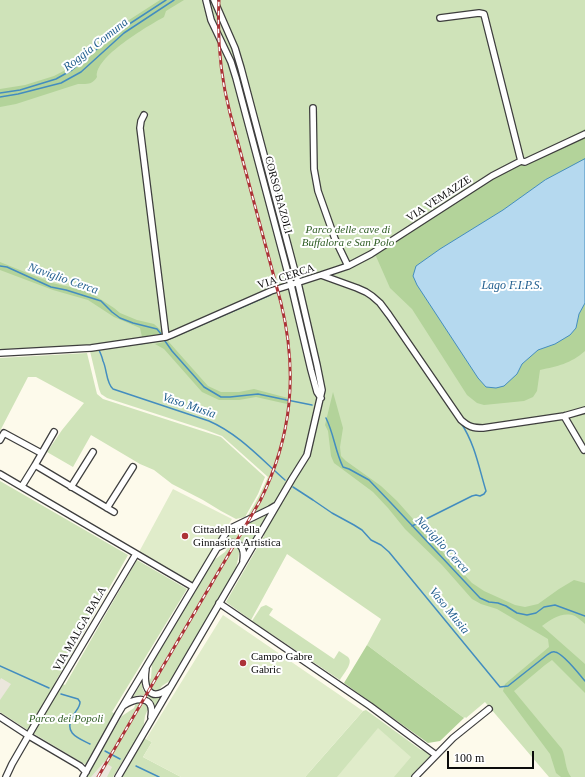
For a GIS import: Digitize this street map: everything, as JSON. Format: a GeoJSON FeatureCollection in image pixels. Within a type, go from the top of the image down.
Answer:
{"type":"FeatureCollection","features":[{"type":"Feature","properties":{"kind":"street","name":"CORSO BAZOLI"},"geometry":{"type":"LineString","coordinates":[[206,0],[212,20],[231,62],[236,78],[320,401]]}},
{"type":"Feature","properties":{"kind":"street","name":"CORSO BAZOLI"},"geometry":{"type":"LineString","coordinates":[[118,777],[307,455],[322,390],[298,283],[241,68],[235,48],[214,0]]}},
{"type":"Feature","properties":{"kind":"street"},"geometry":{"type":"LineString","coordinates":[[440,18],[479,13],[484,14],[521,160]]}},
{"type":"Feature","properties":{"kind":"street"},"geometry":{"type":"LineString","coordinates":[[313,108],[314,169],[318,191],[335,239],[348,266]]}},
{"type":"Feature","properties":{"kind":"street"},"geometry":{"type":"LineString","coordinates":[[144,115],[140,128],[166,337]]}},
{"type":"Feature","properties":{"kind":"street","name":"VIA VEMAZZE"},"geometry":{"type":"LineString","coordinates":[[320,275],[348,266],[371,254],[492,176],[521,160],[525,162],[585,134]]}},
{"type":"Feature","properties":{"kind":"street","name":"VIA CERCA"},"geometry":{"type":"LineString","coordinates":[[0,354],[91,348],[166,337],[271,291],[320,275],[366,292],[380,304],[466,425],[474,428],[483,428],[564,416],[585,410]]}},
{"type":"Feature","properties":{"kind":"street"},"geometry":{"type":"LineString","coordinates":[[564,416],[584,450]]}},
{"type":"Feature","properties":{"kind":"street"},"geometry":{"type":"LineString","coordinates":[[0,440],[4,432],[41,453]]}},
{"type":"Feature","properties":{"kind":"street"},"geometry":{"type":"LineString","coordinates":[[22,486],[54,432]]}},
{"type":"Feature","properties":{"kind":"street"},"geometry":{"type":"LineString","coordinates":[[71,486],[93,452]]}},
{"type":"Feature","properties":{"kind":"street"},"geometry":{"type":"LineString","coordinates":[[34,465],[114,512]]}},
{"type":"Feature","properties":{"kind":"street"},"geometry":{"type":"LineString","coordinates":[[107,508],[133,467]]}},
{"type":"Feature","properties":{"kind":"street"},"geometry":{"type":"LineString","coordinates":[[0,474],[193,587]]}},
{"type":"Feature","properties":{"kind":"street"},"geometry":{"type":"LineString","coordinates":[[84,774],[122,706],[226,533],[231,528],[277,504]]}},
{"type":"Feature","properties":{"kind":"street"},"geometry":{"type":"LineString","coordinates":[[218,547],[229,542],[237,543],[241,546],[243,551],[243,563]]}},
{"type":"Feature","properties":{"kind":"street","name":"VIA MALGA BALA"},"geometry":{"type":"LineString","coordinates":[[6,777],[12,764],[136,554]]}},
{"type":"Feature","properties":{"kind":"street"},"geometry":{"type":"LineString","coordinates":[[219,603],[370,706],[436,755]]}},
{"type":"Feature","properties":{"kind":"street"},"geometry":{"type":"LineString","coordinates":[[147,665],[145,681],[147,689],[150,692],[158,694],[164,692],[171,686]]}},
{"type":"Feature","properties":{"kind":"street"},"geometry":{"type":"LineString","coordinates":[[122,706],[135,700],[146,700],[152,709],[150,722]]}},
{"type":"Feature","properties":{"kind":"street"},"geometry":{"type":"LineString","coordinates":[[415,777],[453,738],[489,709]]}},
{"type":"Feature","properties":{"kind":"street"},"geometry":{"type":"LineString","coordinates":[[0,717],[80,766],[84,774]]}},
{"type":"Feature","properties":{"kind":"green space","name":"Parco delle cave di Buffalora e San Polo"},"geometry":{"type":"Polygon","coordinates":[[[0,0],[585,0],[585,777],[549,777],[485,702],[466,718],[464,718],[367,645],[381,619],[287,554],[251,620],[226,602],[286,494],[282,490],[275,502],[270,507],[247,517],[268,477],[222,436],[107,398],[101,394],[89,347],[0,352],[0,0]]]}},
{"type":"Feature","properties":{"kind":"green space"},"geometry":{"type":"Polygon","coordinates":[[[160,0],[184,0],[166,11],[164,17],[123,43],[104,60],[98,69],[97,77],[91,83],[78,84],[16,104],[0,107],[0,89],[25,85],[54,76],[73,66],[115,29],[160,0]]]}},
{"type":"Feature","properties":{"kind":"green space"},"geometry":{"type":"Polygon","coordinates":[[[585,129],[585,159],[545,180],[503,210],[440,249],[416,266],[417,285],[478,378],[486,387],[517,374],[522,364],[538,350],[555,344],[576,328],[579,314],[585,303],[585,351],[569,362],[540,370],[537,391],[533,397],[524,401],[484,405],[477,403],[467,395],[412,309],[390,288],[375,254],[407,232],[523,160],[585,129]]]}},
{"type":"Feature","properties":{"kind":"green space"},"geometry":{"type":"Polygon","coordinates":[[[0,262],[52,283],[88,291],[120,313],[137,320],[154,324],[164,333],[142,337],[140,328],[114,317],[88,300],[53,290],[0,270],[0,262]]]}},
{"type":"Feature","properties":{"kind":"green space"},"geometry":{"type":"Polygon","coordinates":[[[168,341],[208,386],[221,392],[239,392],[254,389],[288,398],[287,404],[256,397],[239,400],[219,400],[202,392],[164,349],[155,344],[168,341]]]}},
{"type":"Feature","properties":{"kind":"green space"},"geometry":{"type":"Polygon","coordinates":[[[87,353],[97,394],[103,399],[221,437],[265,477],[258,494],[245,517],[236,519],[172,484],[154,470],[140,464],[91,435],[73,467],[47,452],[62,430],[84,403],[36,377],[28,377],[0,431],[0,358],[87,353]]]}},
{"type":"Feature","properties":{"kind":"green space"},"geometry":{"type":"Polygon","coordinates":[[[333,392],[343,428],[340,447],[341,456],[381,486],[397,501],[472,583],[484,591],[515,605],[525,607],[538,604],[574,580],[585,583],[585,624],[575,616],[566,614],[553,618],[542,626],[585,664],[585,693],[552,660],[514,691],[562,749],[571,777],[561,777],[556,773],[550,754],[503,691],[505,684],[549,647],[548,639],[497,609],[481,604],[472,599],[442,565],[405,529],[373,492],[334,463],[331,456],[328,431],[325,425],[333,392]]]}},
{"type":"Feature","properties":{"kind":"green space","name":"Parco dei Popoli"},"geometry":{"type":"Polygon","coordinates":[[[0,481],[128,555],[56,681],[65,685],[137,560],[187,589],[112,712],[115,714],[86,765],[0,712],[0,481]]]}},
{"type":"Feature","properties":{"kind":"green space","name":"Cittadella della Ginnastica Artistica"},"geometry":{"type":"Polygon","coordinates":[[[173,489],[232,519],[192,584],[139,552],[173,489]]]}},
{"type":"Feature","properties":{"kind":"green space"},"geometry":{"type":"Polygon","coordinates":[[[271,512],[247,553],[245,546],[238,539],[227,540],[229,534],[236,528],[271,512]]]}},
{"type":"Feature","properties":{"kind":"green space"},"geometry":{"type":"Polygon","coordinates":[[[233,545],[239,548],[235,573],[174,678],[162,686],[159,690],[151,690],[148,683],[151,678],[152,664],[214,560],[225,552],[229,546],[233,545]]]}},
{"type":"Feature","properties":{"kind":"green space"},"geometry":{"type":"Polygon","coordinates":[[[266,605],[273,609],[269,615],[334,659],[339,651],[350,659],[349,665],[340,680],[252,621],[261,607],[266,605]]]}},
{"type":"Feature","properties":{"kind":"green space","name":"Campo Gabre Gabric"},"geometry":{"type":"Polygon","coordinates":[[[223,615],[363,711],[305,777],[181,777],[143,757],[152,742],[146,739],[223,615]]]}},
{"type":"Feature","properties":{"kind":"green space"},"geometry":{"type":"Polygon","coordinates":[[[367,645],[464,718],[440,741],[428,743],[344,683],[367,645]]]}},
{"type":"Feature","properties":{"kind":"green space"},"geometry":{"type":"Polygon","coordinates":[[[142,682],[143,690],[151,697],[163,696],[154,710],[151,699],[145,695],[133,697],[142,682]]]}},
{"type":"Feature","properties":{"kind":"green space"},"geometry":{"type":"Polygon","coordinates":[[[141,701],[145,703],[148,709],[145,716],[143,730],[113,777],[86,777],[122,716],[134,708],[136,703],[141,701]]]}},
{"type":"Feature","properties":{"kind":"green space"},"geometry":{"type":"Polygon","coordinates":[[[366,710],[421,750],[423,749],[430,755],[430,758],[412,777],[305,777],[363,711],[366,710]]]}},
{"type":"Feature","properties":{"kind":"green space"},"geometry":{"type":"Polygon","coordinates":[[[378,728],[411,757],[394,777],[337,777],[378,728]]]}},
{"type":"Feature","properties":{"kind":"green space"},"geometry":{"type":"Polygon","coordinates":[[[144,738],[152,742],[143,757],[181,777],[120,777],[144,738]]]}},
{"type":"Feature","properties":{"kind":"shaded area"},"geometry":{"type":"Polygon","coordinates":[[[1,678],[11,684],[0,700],[0,680],[1,678]]]}},
{"type":"Feature","properties":{"kind":"shaded area"},"geometry":{"type":"Polygon","coordinates":[[[104,762],[112,767],[107,777],[91,777],[104,762]]]}},
{"type":"Feature","properties":{"kind":"water","name":"Lago F.I.P.S."},"geometry":{"type":"Polygon","coordinates":[[[585,159],[585,303],[579,314],[576,328],[570,335],[555,344],[538,350],[522,364],[517,374],[504,386],[496,388],[486,387],[478,378],[417,285],[413,276],[416,266],[440,249],[503,210],[545,180],[585,159]]]}},
{"type":"Feature","properties":{"kind":"waterway"},"geometry":{"type":"LineString","coordinates":[[0,93],[20,90],[56,79],[72,70],[117,32],[166,0]]}},
{"type":"Feature","properties":{"kind":"waterway","name":"Roggia Comuna"},"geometry":{"type":"LineString","coordinates":[[0,97],[61,83],[81,72],[124,33],[174,0]]}},
{"type":"Feature","properties":{"kind":"waterway","name":"Naviglio Cerca"},"geometry":{"type":"LineString","coordinates":[[0,266],[7,267],[51,287],[101,301],[120,318],[157,329],[161,334]]}},
{"type":"Feature","properties":{"kind":"waterway","name":"Vaso Musia"},"geometry":{"type":"LineString","coordinates":[[139,344],[169,339],[270,295]]}},
{"type":"Feature","properties":{"kind":"waterway","name":"Vaso Musia"},"geometry":{"type":"LineString","coordinates":[[382,310],[401,337]]}},
{"type":"Feature","properties":{"kind":"waterway","name":"Naviglio Cerca"},"geometry":{"type":"LineString","coordinates":[[165,341],[204,387],[221,397],[258,394],[312,405]]}},
{"type":"Feature","properties":{"kind":"waterway","name":"Vaso Musia"},"geometry":{"type":"LineString","coordinates":[[98,348],[102,356],[109,383],[113,389],[220,426],[240,440],[285,480]]}},
{"type":"Feature","properties":{"kind":"waterway","name":"Naviglio Cerca"},"geometry":{"type":"LineString","coordinates":[[326,418],[343,467],[369,480],[480,598],[506,606],[517,613],[527,615],[536,613],[544,607],[555,605],[585,616]]}},
{"type":"Feature","properties":{"kind":"waterway","name":"Vaso Musia"},"geometry":{"type":"LineString","coordinates":[[412,526],[472,496],[480,496],[486,491],[470,439],[461,423]]}},
{"type":"Feature","properties":{"kind":"waterway","name":"Vaso Musia"},"geometry":{"type":"LineString","coordinates":[[293,487],[332,513],[362,530],[371,540],[381,545],[389,552],[500,687],[508,686],[551,652],[558,653],[562,656],[585,681]]}},
{"type":"Feature","properties":{"kind":"waterway","name":"Vaso Musia"},"geometry":{"type":"LineString","coordinates":[[0,666],[49,688]]}},
{"type":"Feature","properties":{"kind":"waterway","name":"Vaso Musia"},"geometry":{"type":"LineString","coordinates":[[61,694],[78,699],[80,702],[70,722],[70,727],[73,734],[90,744]]}},
{"type":"Feature","properties":{"kind":"waterway","name":"Vaso Musia"},"geometry":{"type":"LineString","coordinates":[[105,751],[120,759]]}},
{"type":"Feature","properties":{"kind":"waterway","name":"Vaso Musia"},"geometry":{"type":"LineString","coordinates":[[136,766],[159,777]]}},
{"type":"Feature","properties":{"kind":"railway"},"geometry":{"type":"LineString","coordinates":[[98,777],[260,501],[271,477],[279,453],[289,404],[289,354],[286,329],[281,303],[230,113],[224,85],[218,29],[219,0]]}},
{"type":"Feature","properties":{"kind":"place","name":"Cittadella della Ginnastica Artistica"},"geometry":{"type":"Point","coordinates":[185,536]}},
{"type":"Feature","properties":{"kind":"place","name":"Campo Gabre Gabric"},"geometry":{"type":"Point","coordinates":[243,663]}}]}
